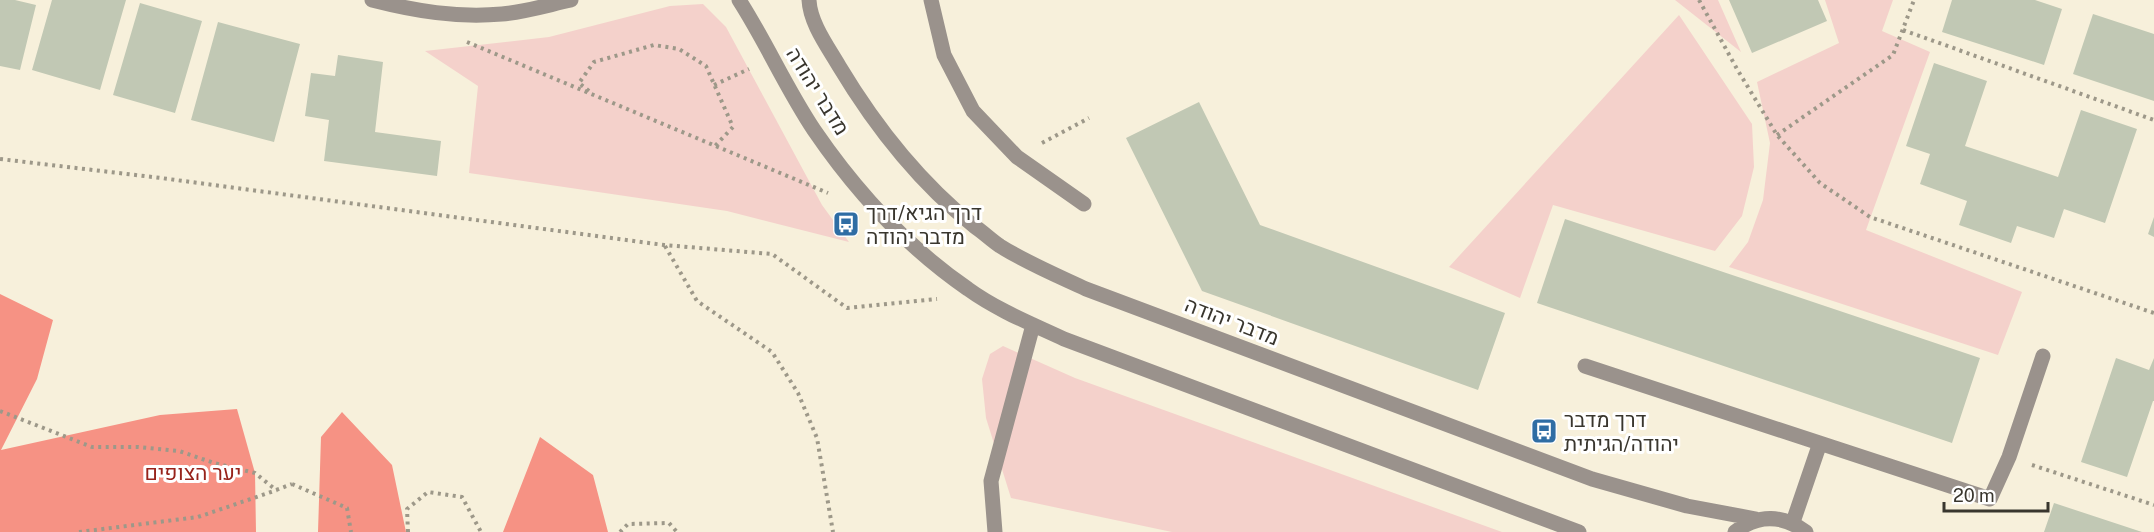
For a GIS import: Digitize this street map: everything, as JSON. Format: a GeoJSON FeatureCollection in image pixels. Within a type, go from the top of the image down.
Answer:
{"type":"FeatureCollection","features":[{"type":"Feature","properties":{"kind":"street"},"geometry":{"type":"LineString","coordinates":[[372,0],[415,11],[458,15],[503,14],[571,0]]}},
{"type":"Feature","properties":{"kind":"street","name":"מדבר יהודה"},"geometry":{"type":"LineString","coordinates":[[739,0],[814,130],[865,196],[916,249],[977,295],[1065,339],[1579,532]]}},
{"type":"Feature","properties":{"kind":"street","name":"מדבר יהודה"},"geometry":{"type":"LineString","coordinates":[[809,0],[809,7],[821,35],[859,99],[906,161],[953,208],[998,245],[1033,265],[1086,289],[1592,479],[1687,506],[1756,519],[1775,518],[1793,522]]}},
{"type":"Feature","properties":{"kind":"street"},"geometry":{"type":"LineString","coordinates":[[931,0],[944,55],[973,111],[1017,157],[1084,204]]}},
{"type":"Feature","properties":{"kind":"street"},"geometry":{"type":"LineString","coordinates":[[995,532],[991,481],[1033,325]]}},
{"type":"Feature","properties":{"kind":"street"},"geometry":{"type":"LineString","coordinates":[[1585,366],[1990,499],[2009,457],[2043,356]]}},
{"type":"Feature","properties":{"kind":"street"},"geometry":{"type":"LineString","coordinates":[[1806,532],[1793,522],[1820,443]]}},
{"type":"Feature","properties":{"kind":"street"},"geometry":{"type":"LineString","coordinates":[[1735,532],[1756,519]]}},
{"type":"Feature","properties":{"kind":"path"},"geometry":{"type":"LineString","coordinates":[[1699,0],[1777,135],[1820,183],[1870,217],[2154,313]]}},
{"type":"Feature","properties":{"kind":"path"},"geometry":{"type":"LineString","coordinates":[[1777,135],[1893,55],[1914,0]]}},
{"type":"Feature","properties":{"kind":"path"},"geometry":{"type":"LineString","coordinates":[[1902,30],[2154,120]]}},
{"type":"Feature","properties":{"kind":"path"},"geometry":{"type":"LineString","coordinates":[[464,41],[831,194]]}},
{"type":"Feature","properties":{"kind":"path"},"geometry":{"type":"LineString","coordinates":[[594,95],[579,83],[594,62],[654,45],[679,49],[706,66],[733,127],[715,146]]}},
{"type":"Feature","properties":{"kind":"path"},"geometry":{"type":"LineString","coordinates":[[714,85],[772,59]]}},
{"type":"Feature","properties":{"kind":"path"},"geometry":{"type":"LineString","coordinates":[[1017,157],[1089,118]]}},
{"type":"Feature","properties":{"kind":"path"},"geometry":{"type":"LineString","coordinates":[[0,159],[185,181],[664,245],[772,254],[847,308],[977,295]]}},
{"type":"Feature","properties":{"kind":"path"},"geometry":{"type":"LineString","coordinates":[[664,245],[697,301],[772,352],[798,393],[817,438],[833,532]]}},
{"type":"Feature","properties":{"kind":"path"},"geometry":{"type":"LineString","coordinates":[[0,411],[92,447],[138,447],[179,451],[255,473],[276,490],[292,484]]}},
{"type":"Feature","properties":{"kind":"path"},"geometry":{"type":"LineString","coordinates":[[2009,457],[2154,505]]}},
{"type":"Feature","properties":{"kind":"path"},"geometry":{"type":"LineString","coordinates":[[79,532],[198,517],[292,484],[347,508],[351,532]]}},
{"type":"Feature","properties":{"kind":"path"},"geometry":{"type":"LineString","coordinates":[[408,532],[407,509],[428,492],[462,497],[481,532]]}},
{"type":"Feature","properties":{"kind":"path"},"geometry":{"type":"LineString","coordinates":[[620,532],[628,524],[650,522],[669,523],[677,532]]}},
{"type":"Feature","properties":{"kind":"shaded area"},"geometry":{"type":"Polygon","coordinates":[[[1675,0],[1718,0],[1741,52],[1675,0]]]}},
{"type":"Feature","properties":{"kind":"shaded area"},"geometry":{"type":"Polygon","coordinates":[[[1825,0],[1893,0],[1882,31],[1930,52],[1866,230],[2022,292],[1998,355],[1729,267],[1748,242],[1763,200],[1770,143],[1757,82],[1839,43],[1825,0]]]}},
{"type":"Feature","properties":{"kind":"shaded area"},"geometry":{"type":"Polygon","coordinates":[[[703,4],[726,27],[822,205],[849,242],[727,211],[469,173],[478,86],[425,51],[549,37],[670,6],[703,4]]]}},
{"type":"Feature","properties":{"kind":"shaded area"},"geometry":{"type":"Polygon","coordinates":[[[1679,15],[1752,124],[1754,167],[1742,216],[1715,251],[1553,205],[1520,298],[1449,267],[1679,15]]]}},
{"type":"Feature","properties":{"kind":"shaded area"},"geometry":{"type":"Polygon","coordinates":[[[1003,346],[1075,378],[1502,532],[1172,532],[1011,498],[986,418],[982,379],[990,354],[1003,346]]]}},
{"type":"Feature","properties":{"kind":"green space","name":"יער הצופים"},"geometry":{"type":"Polygon","coordinates":[[[0,294],[53,320],[37,379],[1,450],[160,415],[237,409],[255,473],[256,532],[0,532],[0,294]]]}},
{"type":"Feature","properties":{"kind":"green space"},"geometry":{"type":"Polygon","coordinates":[[[342,412],[392,465],[406,532],[318,532],[321,437],[342,412]]]}},
{"type":"Feature","properties":{"kind":"green space"},"geometry":{"type":"Polygon","coordinates":[[[540,437],[593,475],[608,532],[503,532],[540,437]]]}},
{"type":"Feature","properties":{"kind":"building"},"geometry":{"type":"Polygon","coordinates":[[[0,0],[15,0],[36,5],[20,70],[0,66],[0,0]]]}},
{"type":"Feature","properties":{"kind":"building"},"geometry":{"type":"Polygon","coordinates":[[[52,0],[126,0],[100,90],[32,70],[52,0]]]}},
{"type":"Feature","properties":{"kind":"building"},"geometry":{"type":"Polygon","coordinates":[[[1729,0],[1818,0],[1827,21],[1752,53],[1729,0]]]}},
{"type":"Feature","properties":{"kind":"building"},"geometry":{"type":"Polygon","coordinates":[[[1952,0],[2035,0],[2062,9],[2044,65],[1942,32],[1952,0]]]}},
{"type":"Feature","properties":{"kind":"building"},"geometry":{"type":"Polygon","coordinates":[[[140,3],[202,21],[175,113],[113,95],[140,3]]]}},
{"type":"Feature","properties":{"kind":"building"},"geometry":{"type":"Polygon","coordinates":[[[2093,14],[2154,34],[2154,101],[2073,74],[2093,14]]]}},
{"type":"Feature","properties":{"kind":"building"},"geometry":{"type":"Polygon","coordinates":[[[218,22],[300,44],[274,142],[191,120],[218,22]]]}},
{"type":"Feature","properties":{"kind":"building"},"geometry":{"type":"Polygon","coordinates":[[[338,55],[383,62],[375,132],[441,141],[437,176],[324,161],[329,120],[305,116],[311,73],[335,76],[338,55]]]}},
{"type":"Feature","properties":{"kind":"building"},"geometry":{"type":"Polygon","coordinates":[[[1934,63],[1987,81],[1965,146],[2058,177],[2081,110],[2137,129],[2105,223],[2064,209],[2054,238],[2017,226],[2011,243],[1959,225],[1967,201],[1920,184],[1930,154],[1906,146],[1934,63]]]}},
{"type":"Feature","properties":{"kind":"building"},"geometry":{"type":"Polygon","coordinates":[[[1199,102],[1260,225],[1505,313],[1478,390],[1202,291],[1126,138],[1199,102]]]}},
{"type":"Feature","properties":{"kind":"building"},"geometry":{"type":"Polygon","coordinates":[[[2154,217],[2154,237],[2148,234],[2154,217]]]}},
{"type":"Feature","properties":{"kind":"building"},"geometry":{"type":"Polygon","coordinates":[[[1565,219],[1980,358],[1952,443],[1537,303],[1565,219]]]}},
{"type":"Feature","properties":{"kind":"building"},"geometry":{"type":"Polygon","coordinates":[[[2116,358],[2149,370],[2154,358],[2154,401],[2127,477],[2081,462],[2116,358]]]}},
{"type":"Feature","properties":{"kind":"building"},"geometry":{"type":"Polygon","coordinates":[[[2054,503],[2142,532],[2044,532],[2054,503]]]}},
{"type":"Feature","properties":{"kind":"place","name":"דרך הגיא/דרך מדבר יהודה"},"geometry":{"type":"Point","coordinates":[846,224]}},
{"type":"Feature","properties":{"kind":"place","name":"דרך מדבר יהודה/הגיתית"},"geometry":{"type":"Point","coordinates":[1544,431]}}]}
